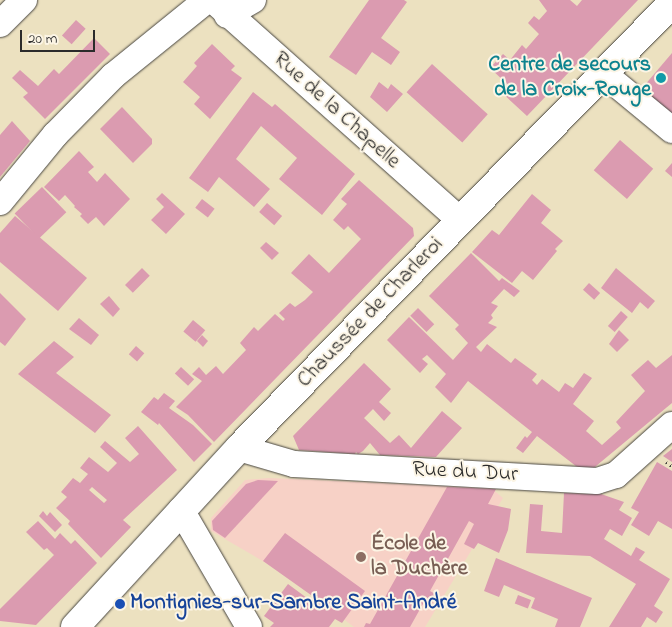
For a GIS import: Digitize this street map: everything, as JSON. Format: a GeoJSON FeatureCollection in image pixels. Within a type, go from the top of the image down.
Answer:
{"type":"FeatureCollection","features":[{"type":"Feature","properties":{"kind":"main road","name":"Chaussée de Charleroi"},"geometry":{"type":"LineString","coordinates":[[75,627],[239,448],[672,4]]}},
{"type":"Feature","properties":{"kind":"street"},"geometry":{"type":"LineString","coordinates":[[0,24],[24,0]]}},
{"type":"Feature","properties":{"kind":"street"},"geometry":{"type":"LineString","coordinates":[[0,202],[55,136],[113,76],[216,5],[253,0]]}},
{"type":"Feature","properties":{"kind":"street","name":"Rue de la Chapelle"},"geometry":{"type":"LineString","coordinates":[[216,5],[461,221]]}},
{"type":"Feature","properties":{"kind":"street"},"geometry":{"type":"LineString","coordinates":[[604,74],[672,130]]}},
{"type":"Feature","properties":{"kind":"street","name":"Rue du Dur"},"geometry":{"type":"LineString","coordinates":[[239,448],[294,464],[597,480],[616,475],[672,425]]}},
{"type":"Feature","properties":{"kind":"street"},"geometry":{"type":"LineString","coordinates":[[181,510],[249,627]]}},
{"type":"Feature","properties":{"kind":"shaded area","name":"École de la Duchère"},"geometry":{"type":"Polygon","coordinates":[[[269,478],[491,488],[503,498],[425,627],[354,627],[280,571],[211,531],[211,518],[245,480],[269,478]]]}},
{"type":"Feature","properties":{"kind":"building"},"geometry":{"type":"Polygon","coordinates":[[[369,0],[404,0],[407,2],[381,38],[400,52],[391,65],[372,52],[356,75],[329,57],[369,0]]]}},
{"type":"Feature","properties":{"kind":"building"},"geometry":{"type":"Polygon","coordinates":[[[539,0],[570,0],[577,6],[582,0],[638,0],[527,116],[500,91],[507,84],[490,68],[503,54],[510,60],[522,45],[526,49],[539,34],[528,23],[534,16],[539,20],[547,11],[539,0]]]}},
{"type":"Feature","properties":{"kind":"building"},"geometry":{"type":"Polygon","coordinates":[[[76,20],[86,29],[72,44],[62,36],[76,20]]]}},
{"type":"Feature","properties":{"kind":"building"},"geometry":{"type":"Polygon","coordinates":[[[94,38],[110,54],[45,119],[23,97],[28,93],[12,78],[20,70],[38,86],[54,69],[59,74],[94,38]]]}},
{"type":"Feature","properties":{"kind":"building"},"geometry":{"type":"Polygon","coordinates":[[[212,44],[235,66],[231,70],[242,78],[210,119],[194,104],[200,97],[183,82],[197,66],[194,63],[212,44]]]}},
{"type":"Feature","properties":{"kind":"building","name":"Centre de secours de la Croix-Rouge"},"geometry":{"type":"Polygon","coordinates":[[[672,53],[672,119],[638,93],[672,53]]]}},
{"type":"Feature","properties":{"kind":"building"},"geometry":{"type":"Polygon","coordinates":[[[432,64],[488,114],[462,142],[407,92],[432,64]]]}},
{"type":"Feature","properties":{"kind":"building"},"geometry":{"type":"Polygon","coordinates":[[[379,82],[388,89],[391,84],[403,94],[387,112],[370,97],[379,82]]]}},
{"type":"Feature","properties":{"kind":"building"},"geometry":{"type":"Polygon","coordinates":[[[253,92],[272,107],[275,104],[355,174],[322,215],[279,179],[297,158],[261,126],[236,159],[270,189],[254,207],[219,177],[208,192],[189,178],[253,92]]]}},
{"type":"Feature","properties":{"kind":"building"},"geometry":{"type":"Polygon","coordinates":[[[122,107],[152,139],[152,144],[133,163],[100,129],[122,107]]]}},
{"type":"Feature","properties":{"kind":"building"},"geometry":{"type":"Polygon","coordinates":[[[12,121],[30,141],[0,177],[0,135],[12,121]]]}},
{"type":"Feature","properties":{"kind":"building"},"geometry":{"type":"Polygon","coordinates":[[[620,140],[653,169],[627,199],[594,170],[620,140]]]}},
{"type":"Feature","properties":{"kind":"building"},"geometry":{"type":"Polygon","coordinates":[[[79,151],[94,167],[88,172],[97,182],[105,173],[130,199],[104,226],[96,217],[88,224],[80,216],[82,214],[65,195],[59,201],[44,187],[79,151]]]}},
{"type":"Feature","properties":{"kind":"building"},"geometry":{"type":"Polygon","coordinates":[[[672,163],[672,177],[665,171],[672,163]]]}},
{"type":"Feature","properties":{"kind":"building"},"geometry":{"type":"Polygon","coordinates":[[[359,180],[413,228],[414,236],[214,442],[188,415],[176,407],[202,381],[192,374],[199,367],[206,375],[216,366],[223,374],[246,350],[240,343],[254,327],[258,331],[275,314],[283,321],[285,319],[279,313],[290,303],[295,307],[313,292],[291,273],[309,254],[329,273],[361,239],[348,226],[344,230],[333,220],[347,204],[341,199],[359,180]]]}},
{"type":"Feature","properties":{"kind":"building"},"geometry":{"type":"Polygon","coordinates":[[[42,187],[66,212],[39,239],[15,213],[42,187]]]}},
{"type":"Feature","properties":{"kind":"building"},"geometry":{"type":"Polygon","coordinates":[[[162,193],[185,214],[166,234],[151,220],[164,207],[156,199],[162,193]]]}},
{"type":"Feature","properties":{"kind":"building"},"geometry":{"type":"Polygon","coordinates":[[[532,194],[551,210],[541,223],[563,241],[533,280],[522,271],[512,283],[472,252],[492,230],[499,235],[532,194]]]}},
{"type":"Feature","properties":{"kind":"building"},"geometry":{"type":"Polygon","coordinates":[[[202,199],[215,209],[208,218],[195,208],[202,199]]]}},
{"type":"Feature","properties":{"kind":"building"},"geometry":{"type":"Polygon","coordinates":[[[267,203],[282,216],[274,225],[259,212],[267,203]]]}},
{"type":"Feature","properties":{"kind":"building"},"geometry":{"type":"Polygon","coordinates":[[[15,216],[87,278],[58,311],[0,262],[0,233],[15,216]]]}},
{"type":"Feature","properties":{"kind":"building"},"geometry":{"type":"Polygon","coordinates":[[[266,242],[279,253],[272,260],[260,248],[266,242]]]}},
{"type":"Feature","properties":{"kind":"building"},"geometry":{"type":"Polygon","coordinates":[[[471,253],[499,281],[502,278],[520,291],[514,297],[504,289],[491,303],[498,306],[491,315],[493,318],[488,323],[497,327],[476,347],[481,352],[487,344],[511,363],[515,358],[537,374],[532,380],[537,385],[542,379],[559,392],[565,383],[573,388],[584,373],[592,378],[573,404],[594,421],[586,431],[602,445],[621,428],[616,422],[645,391],[631,375],[648,360],[656,368],[672,355],[672,403],[590,471],[581,470],[537,436],[523,453],[516,448],[525,436],[527,438],[532,432],[468,381],[451,403],[435,387],[446,374],[427,355],[422,359],[428,364],[420,373],[387,340],[409,317],[453,360],[468,343],[455,329],[459,325],[429,296],[471,253]]]}},
{"type":"Feature","properties":{"kind":"building"},"geometry":{"type":"Polygon","coordinates":[[[142,268],[150,276],[133,293],[125,285],[142,268]]]}},
{"type":"Feature","properties":{"kind":"building"},"geometry":{"type":"Polygon","coordinates":[[[616,268],[655,301],[648,309],[640,302],[632,313],[601,288],[616,268]]]}},
{"type":"Feature","properties":{"kind":"building"},"geometry":{"type":"Polygon","coordinates":[[[589,283],[600,293],[594,300],[583,290],[589,283]]]}},
{"type":"Feature","properties":{"kind":"building"},"geometry":{"type":"Polygon","coordinates":[[[0,293],[26,319],[5,346],[0,342],[0,293]]]}},
{"type":"Feature","properties":{"kind":"building"},"geometry":{"type":"Polygon","coordinates":[[[109,296],[120,309],[113,317],[100,304],[109,296]]]}},
{"type":"Feature","properties":{"kind":"building"},"geometry":{"type":"Polygon","coordinates":[[[418,308],[434,324],[426,332],[410,316],[418,308]]]}},
{"type":"Feature","properties":{"kind":"building"},"geometry":{"type":"Polygon","coordinates":[[[621,311],[628,317],[615,332],[608,326],[621,311]]]}},
{"type":"Feature","properties":{"kind":"building"},"geometry":{"type":"Polygon","coordinates":[[[79,318],[99,335],[91,345],[69,329],[79,318]]]}},
{"type":"Feature","properties":{"kind":"building"},"geometry":{"type":"Polygon","coordinates":[[[193,320],[205,330],[196,342],[183,331],[193,320]]]}},
{"type":"Feature","properties":{"kind":"building"},"geometry":{"type":"Polygon","coordinates":[[[619,330],[629,340],[617,352],[609,344],[619,330]]]}},
{"type":"Feature","properties":{"kind":"building"},"geometry":{"type":"Polygon","coordinates":[[[202,335],[208,341],[203,347],[197,341],[202,335]]]}},
{"type":"Feature","properties":{"kind":"building"},"geometry":{"type":"Polygon","coordinates":[[[54,341],[74,357],[56,373],[111,415],[95,433],[18,374],[54,341]]]}},
{"type":"Feature","properties":{"kind":"building"},"geometry":{"type":"Polygon","coordinates":[[[136,346],[144,353],[137,362],[129,354],[136,346]]]}},
{"type":"Feature","properties":{"kind":"building"},"geometry":{"type":"Polygon","coordinates":[[[364,363],[391,389],[379,402],[391,413],[384,421],[373,409],[364,418],[390,443],[399,435],[411,448],[442,411],[462,428],[436,457],[380,455],[370,443],[358,454],[356,452],[355,454],[299,450],[293,436],[364,363]]]}},
{"type":"Feature","properties":{"kind":"building"},"geometry":{"type":"Polygon","coordinates":[[[181,367],[194,379],[188,386],[175,374],[181,367]]]}},
{"type":"Feature","properties":{"kind":"building"},"geometry":{"type":"Polygon","coordinates":[[[164,393],[175,401],[169,408],[193,425],[212,444],[194,462],[159,423],[158,425],[141,412],[154,397],[158,400],[164,393]]]}},
{"type":"Feature","properties":{"kind":"building"},"geometry":{"type":"Polygon","coordinates":[[[138,426],[177,470],[123,520],[131,527],[101,558],[68,524],[70,521],[56,508],[67,497],[61,492],[73,478],[80,483],[88,474],[80,468],[89,457],[108,472],[117,463],[100,447],[105,441],[130,462],[139,454],[125,438],[138,426]],[[92,487],[89,490],[104,503],[107,500],[92,487]]]}},
{"type":"Feature","properties":{"kind":"building"},"geometry":{"type":"Polygon","coordinates":[[[672,449],[672,462],[663,456],[672,449]]]}},
{"type":"Feature","properties":{"kind":"building"},"geometry":{"type":"Polygon","coordinates":[[[657,462],[672,471],[672,529],[658,521],[649,536],[631,525],[639,512],[631,508],[657,462]]]}},
{"type":"Feature","properties":{"kind":"building"},"geometry":{"type":"Polygon","coordinates":[[[258,480],[278,481],[225,538],[213,530],[212,521],[246,484],[258,480]]]}},
{"type":"Feature","properties":{"kind":"building"},"geometry":{"type":"Polygon","coordinates":[[[447,487],[496,489],[488,504],[511,509],[508,530],[499,553],[478,543],[474,549],[464,544],[474,524],[469,521],[430,591],[437,595],[431,606],[424,602],[410,627],[364,627],[366,623],[370,624],[447,487]]]}},
{"type":"Feature","properties":{"kind":"building"},"geometry":{"type":"Polygon","coordinates":[[[564,493],[601,494],[624,502],[619,510],[632,518],[622,536],[610,529],[604,539],[631,556],[636,547],[645,552],[639,560],[670,579],[654,606],[663,612],[656,623],[647,617],[641,627],[609,627],[636,584],[590,556],[526,553],[530,504],[543,505],[541,531],[562,533],[564,493]]]}},
{"type":"Feature","properties":{"kind":"building"},"geometry":{"type":"Polygon","coordinates":[[[43,511],[47,516],[50,512],[62,525],[55,532],[39,516],[43,511]]]}},
{"type":"Feature","properties":{"kind":"building"},"geometry":{"type":"Polygon","coordinates":[[[38,521],[55,539],[60,533],[71,544],[75,540],[97,563],[36,625],[0,621],[0,609],[54,555],[47,548],[44,550],[26,532],[38,521]]]}},
{"type":"Feature","properties":{"kind":"building"},"geometry":{"type":"Polygon","coordinates":[[[285,533],[365,591],[342,623],[335,619],[329,627],[270,627],[274,623],[264,616],[288,584],[315,604],[318,600],[263,561],[285,533]]]}},
{"type":"Feature","properties":{"kind":"building"},"geometry":{"type":"Polygon","coordinates":[[[496,558],[592,598],[580,627],[555,627],[558,619],[531,608],[535,598],[504,585],[499,597],[484,591],[496,558]]]}},
{"type":"Feature","properties":{"kind":"building"},"geometry":{"type":"Polygon","coordinates":[[[518,595],[531,600],[528,608],[515,603],[518,595]]]}},
{"type":"Feature","properties":{"kind":"place","name":"Centre de secours de la Croix-Rouge"},"geometry":{"type":"Point","coordinates":[661,78]}},
{"type":"Feature","properties":{"kind":"place","name":"École de la Duchère"},"geometry":{"type":"Point","coordinates":[361,557]}},
{"type":"Feature","properties":{"kind":"place","name":"Montignies-sur-Sambre Saint-André"},"geometry":{"type":"Point","coordinates":[120,604]}}]}
